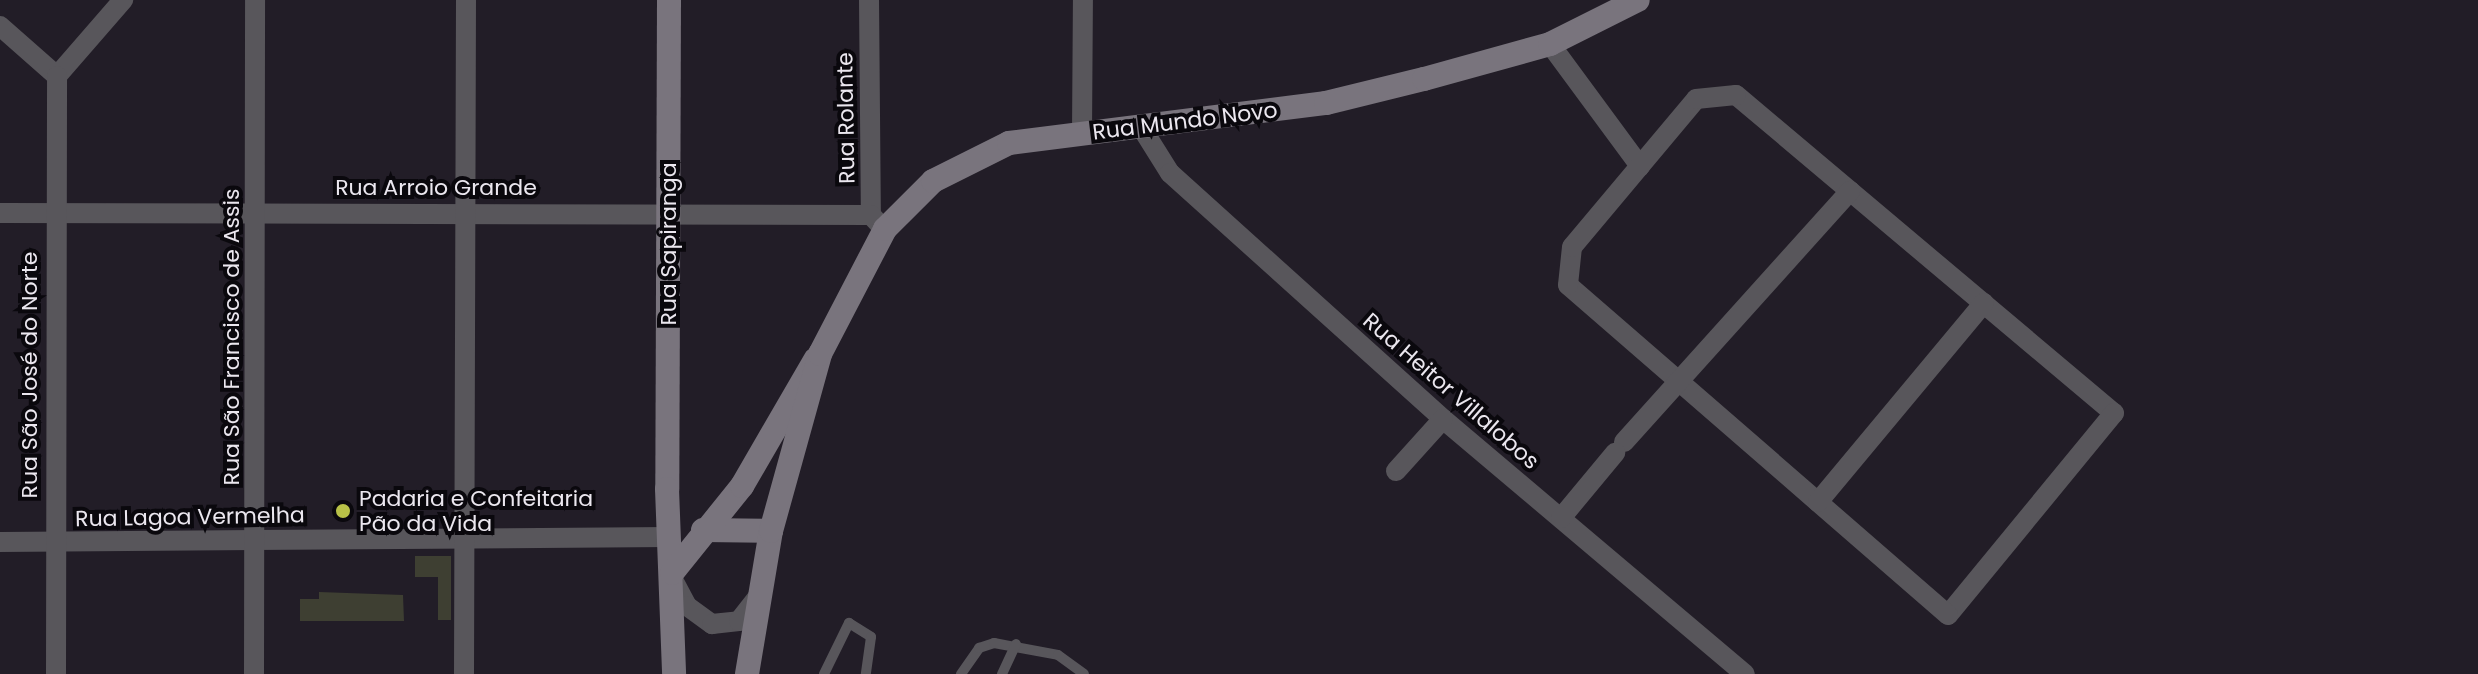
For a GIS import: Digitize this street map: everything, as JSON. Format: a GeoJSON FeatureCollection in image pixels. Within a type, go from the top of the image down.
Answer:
{"type":"FeatureCollection","features":[{"type":"Feature","properties":{"kind":"main road","name":"Rua Sapiranga"},"geometry":{"type":"LineString","coordinates":[[669,0],[667,489],[674,674]]}},
{"type":"Feature","properties":{"kind":"main road","name":"Rua Mundo Novo"},"geometry":{"type":"LineString","coordinates":[[703,530],[734,499],[820,354],[878,222],[933,181],[984,152],[1082,133],[1143,130],[1326,103],[1550,44],[1638,0]]}},
{"type":"Feature","properties":{"kind":"main road","name":"Rua Mundo Novo"},"geometry":{"type":"LineString","coordinates":[[771,531],[820,354]]}},
{"type":"Feature","properties":{"kind":"main road"},"geometry":{"type":"LineString","coordinates":[[667,489],[703,530],[771,531],[766,583],[747,674]]}},
{"type":"Feature","properties":{"kind":"main road"},"geometry":{"type":"LineString","coordinates":[[671,576],[703,530]]}},
{"type":"Feature","properties":{"kind":"street"},"geometry":{"type":"LineString","coordinates":[[0,26],[57,76],[123,0]]}},
{"type":"Feature","properties":{"kind":"street","name":"Rua São Francisco de Assis"},"geometry":{"type":"LineString","coordinates":[[254,674],[255,0]]}},
{"type":"Feature","properties":{"kind":"street"},"geometry":{"type":"LineString","coordinates":[[464,674],[468,214],[466,0]]}},
{"type":"Feature","properties":{"kind":"street","name":"Rua Rolante"},"geometry":{"type":"LineString","coordinates":[[869,0],[878,222]]}},
{"type":"Feature","properties":{"kind":"street"},"geometry":{"type":"LineString","coordinates":[[1082,133],[1083,0]]}},
{"type":"Feature","properties":{"kind":"street"},"geometry":{"type":"LineString","coordinates":[[1550,44],[1640,166]]}},
{"type":"Feature","properties":{"kind":"street","name":"Rua São José do Norte"},"geometry":{"type":"LineString","coordinates":[[56,674],[53,212],[57,76]]}},
{"type":"Feature","properties":{"kind":"street"},"geometry":{"type":"LineString","coordinates":[[1736,95],[1850,191],[2114,413],[1948,615],[1568,285],[1572,247],[1696,99],[1736,95]]}},
{"type":"Feature","properties":{"kind":"street","name":"Rua Heitor Villalobos"},"geometry":{"type":"LineString","coordinates":[[1143,130],[1170,173],[1443,419],[1745,674]]}},
{"type":"Feature","properties":{"kind":"street"},"geometry":{"type":"LineString","coordinates":[[1561,518],[1620,447],[1683,382],[1850,191]]}},
{"type":"Feature","properties":{"kind":"street","name":"Rua Arroio Grande"},"geometry":{"type":"LineString","coordinates":[[0,213],[670,211],[878,222]]}},
{"type":"Feature","properties":{"kind":"street"},"geometry":{"type":"LineString","coordinates":[[1818,502],[1984,303]]}},
{"type":"Feature","properties":{"kind":"street"},"geometry":{"type":"LineString","coordinates":[[1396,471],[1443,419]]}},
{"type":"Feature","properties":{"kind":"street","name":"Rua Lagoa Vermelha"},"geometry":{"type":"LineString","coordinates":[[0,542],[467,542],[669,537]]}},
{"type":"Feature","properties":{"kind":"street"},"geometry":{"type":"LineString","coordinates":[[671,576],[687,606],[720,626],[739,621],[766,583]]}},
{"type":"Feature","properties":{"kind":"lane"},"geometry":{"type":"LineString","coordinates":[[824,674],[849,623],[871,637],[866,674]]}},
{"type":"Feature","properties":{"kind":"lane"},"geometry":{"type":"LineString","coordinates":[[1002,674],[1016,644]]}},
{"type":"Feature","properties":{"kind":"lane"},"geometry":{"type":"LineString","coordinates":[[961,674],[979,648],[1016,644],[1058,655],[1083,674]]}},
{"type":"Feature","properties":{"kind":"building"},"geometry":{"type":"Polygon","coordinates":[[[415,556],[451,556],[451,620],[438,620],[438,577],[415,577],[415,556]]]}},
{"type":"Feature","properties":{"kind":"building"},"geometry":{"type":"Polygon","coordinates":[[[319,592],[403,595],[404,621],[300,621],[300,599],[319,599],[319,592]]]}},
{"type":"Feature","properties":{"kind":"place","name":"Padaria e Confeitaria Pão da Vida"},"geometry":{"type":"Point","coordinates":[343,511]}}]}
